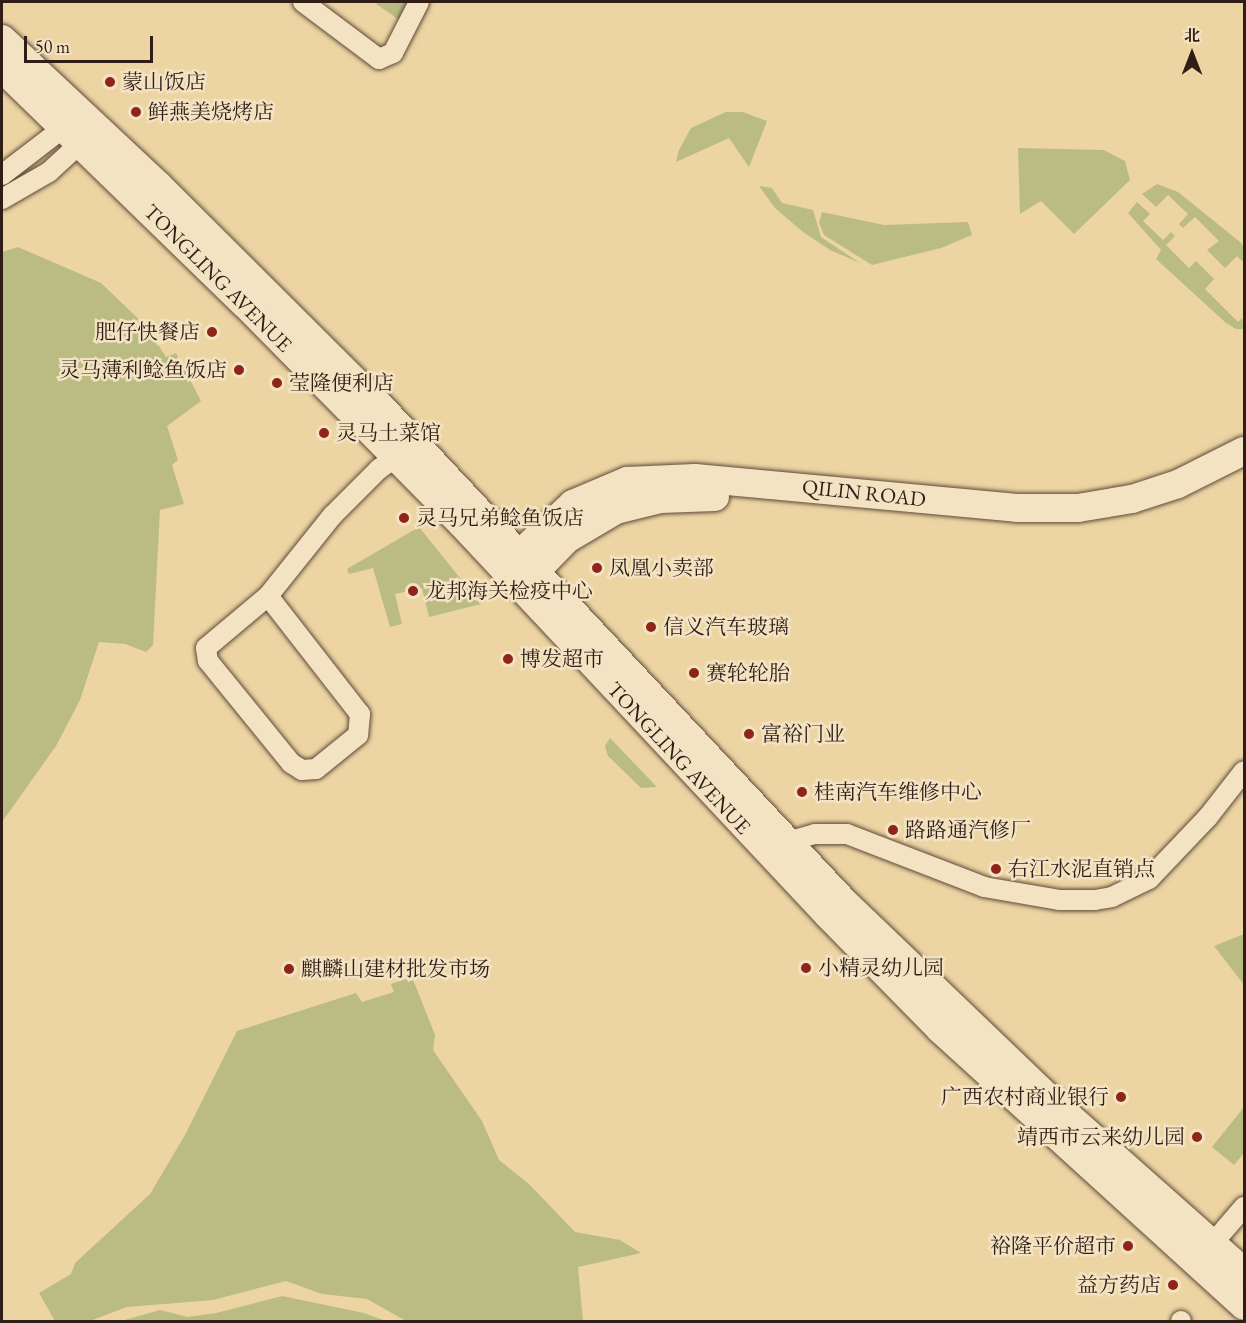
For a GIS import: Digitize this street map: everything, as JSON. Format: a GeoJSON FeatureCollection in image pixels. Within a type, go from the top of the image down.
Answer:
{"type":"FeatureCollection","features":[{"type":"Feature","properties":{"kind":"main road","name":"TONGLING AVENUE"},"geometry":{"type":"LineString","coordinates":[[2,39],[80,128],[244,303],[396,457],[520,571],[842,900],[1040,1089],[1245,1272]]}},
{"type":"Feature","properties":{"kind":"main road","name":"TONGLING AVENUE"},"geometry":{"type":"LineString","coordinates":[[2,68],[80,128],[379,405],[520,571],[829,916],[940,1029],[1245,1306]]}},
{"type":"Feature","properties":{"kind":"main road","name":"QILIN ROAD"},"geometry":{"type":"LineString","coordinates":[[520,571],[573,504],[627,481],[706,479],[1017,508],[1078,508],[1132,499],[1178,484],[1245,452]]}},
{"type":"Feature","properties":{"kind":"main road","name":"QILIN ROAD"},"geometry":{"type":"LineString","coordinates":[[520,571],[596,519],[636,503],[660,499],[696,495],[1049,528],[1111,523],[1164,510],[1216,488],[1245,470]]}},
{"type":"Feature","properties":{"kind":"street"},"geometry":{"type":"LineString","coordinates":[[303,2],[375,58],[384,59],[393,53],[419,2]]}},
{"type":"Feature","properties":{"kind":"street"},"geometry":{"type":"LineString","coordinates":[[2,175],[80,128]]}},
{"type":"Feature","properties":{"kind":"street"},"geometry":{"type":"LineString","coordinates":[[2,199],[49,172],[80,128]]}},
{"type":"Feature","properties":{"kind":"street"},"geometry":{"type":"LineString","coordinates":[[268,596],[360,714],[358,735],[316,769],[302,771],[291,763],[206,653],[210,643],[268,596],[333,515],[373,473],[396,457]]}},
{"type":"Feature","properties":{"kind":"street"},"geometry":{"type":"LineString","coordinates":[[787,842],[815,834],[847,834],[984,887],[1059,900],[1095,900],[1112,897],[1149,879],[1208,817],[1245,771]]}},
{"type":"Feature","properties":{"kind":"street"},"geometry":{"type":"LineString","coordinates":[[1213,1243],[1245,1207]]}},
{"type":"Feature","properties":{"kind":"green space"},"geometry":{"type":"Polygon","coordinates":[[[413,2],[401,21],[376,4],[413,2]]]}},
{"type":"Feature","properties":{"kind":"green space"},"geometry":{"type":"Polygon","coordinates":[[[726,112],[743,112],[767,121],[749,167],[729,138],[676,162],[679,150],[691,128],[726,112]]]}},
{"type":"Feature","properties":{"kind":"green space"},"geometry":{"type":"Polygon","coordinates":[[[1018,148],[1104,150],[1125,161],[1130,180],[1074,234],[1041,201],[1020,214],[1018,148]]]}},
{"type":"Feature","properties":{"kind":"green space"},"geometry":{"type":"Polygon","coordinates":[[[1157,184],[1178,192],[1240,242],[1244,247],[1244,263],[1237,256],[1225,268],[1207,250],[1219,241],[1195,217],[1183,228],[1179,224],[1188,214],[1168,195],[1156,207],[1142,194],[1157,184]]]}},
{"type":"Feature","properties":{"kind":"green space"},"geometry":{"type":"Polygon","coordinates":[[[759,186],[772,188],[782,203],[813,210],[821,237],[860,263],[830,250],[803,232],[775,208],[759,186]]]}},
{"type":"Feature","properties":{"kind":"green space"},"geometry":{"type":"Polygon","coordinates":[[[1137,202],[1150,214],[1143,221],[1163,240],[1171,232],[1175,236],[1166,245],[1189,268],[1196,261],[1214,279],[1205,289],[1238,322],[1242,318],[1244,329],[1236,329],[1226,323],[1156,259],[1161,250],[1128,213],[1137,202]]]}},
{"type":"Feature","properties":{"kind":"green space"},"geometry":{"type":"Polygon","coordinates":[[[822,212],[884,225],[968,222],[972,235],[941,248],[872,265],[824,235],[819,223],[822,212]]]}},
{"type":"Feature","properties":{"kind":"green space"},"geometry":{"type":"Polygon","coordinates":[[[18,247],[101,283],[146,326],[166,357],[176,353],[201,401],[167,426],[178,460],[172,465],[184,504],[160,510],[153,645],[146,652],[125,644],[99,642],[80,700],[56,746],[2,822],[2,252],[18,247]]]}},
{"type":"Feature","properties":{"kind":"green space"},"geometry":{"type":"Polygon","coordinates":[[[419,527],[481,604],[429,617],[422,588],[395,594],[402,624],[390,627],[373,568],[349,574],[347,569],[419,527]]]}},
{"type":"Feature","properties":{"kind":"green space"},"geometry":{"type":"Polygon","coordinates":[[[610,738],[657,787],[641,788],[608,756],[605,746],[610,738]]]}},
{"type":"Feature","properties":{"kind":"green space"},"geometry":{"type":"Polygon","coordinates":[[[1244,934],[1244,985],[1214,946],[1244,934]]]}},
{"type":"Feature","properties":{"kind":"green space"},"geometry":{"type":"Polygon","coordinates":[[[412,977],[435,1035],[433,1050],[482,1121],[499,1160],[529,1184],[575,1232],[620,1240],[641,1253],[578,1267],[583,1321],[406,1321],[367,1299],[322,1294],[286,1281],[213,1300],[127,1307],[90,1321],[55,1321],[39,1293],[71,1274],[75,1263],[150,1194],[185,1135],[237,1031],[356,993],[362,1002],[394,992],[391,984],[412,977]]]}},
{"type":"Feature","properties":{"kind":"green space"},"geometry":{"type":"Polygon","coordinates":[[[1244,1107],[1244,1153],[1234,1165],[1212,1147],[1244,1107]]]}},
{"type":"Feature","properties":{"kind":"green space"},"geometry":{"type":"Polygon","coordinates":[[[282,1296],[364,1313],[386,1321],[121,1321],[160,1310],[188,1317],[216,1313],[282,1296]]]}},
{"type":"Feature","properties":{"kind":"place","name":"蒙山饭店"},"geometry":{"type":"Point","coordinates":[110,82]}},
{"type":"Feature","properties":{"kind":"place","name":"鲜燕美烧烤店"},"geometry":{"type":"Point","coordinates":[136,112]}},
{"type":"Feature","properties":{"kind":"place","name":"肥仔快餐店"},"geometry":{"type":"Point","coordinates":[212,332]}},
{"type":"Feature","properties":{"kind":"place","name":"灵马薄利鲶鱼饭店"},"geometry":{"type":"Point","coordinates":[239,370]}},
{"type":"Feature","properties":{"kind":"place","name":"莹隆便利店"},"geometry":{"type":"Point","coordinates":[277,383]}},
{"type":"Feature","properties":{"kind":"place","name":"灵马土菜馆"},"geometry":{"type":"Point","coordinates":[324,433]}},
{"type":"Feature","properties":{"kind":"place","name":"灵马兄弟鲶鱼饭店"},"geometry":{"type":"Point","coordinates":[404,518]}},
{"type":"Feature","properties":{"kind":"place","name":"凤凰小卖部"},"geometry":{"type":"Point","coordinates":[597,568]}},
{"type":"Feature","properties":{"kind":"place","name":"龙邦海关检疫中心"},"geometry":{"type":"Point","coordinates":[413,591]}},
{"type":"Feature","properties":{"kind":"place","name":"信义汽车玻璃"},"geometry":{"type":"Point","coordinates":[651,627]}},
{"type":"Feature","properties":{"kind":"place","name":"博发超市"},"geometry":{"type":"Point","coordinates":[508,659]}},
{"type":"Feature","properties":{"kind":"place","name":"赛轮轮胎"},"geometry":{"type":"Point","coordinates":[694,673]}},
{"type":"Feature","properties":{"kind":"place","name":"富裕门业"},"geometry":{"type":"Point","coordinates":[749,734]}},
{"type":"Feature","properties":{"kind":"place","name":"桂南汽车维修中心"},"geometry":{"type":"Point","coordinates":[802,792]}},
{"type":"Feature","properties":{"kind":"place","name":"路路通汽修厂"},"geometry":{"type":"Point","coordinates":[893,830]}},
{"type":"Feature","properties":{"kind":"place","name":"右江水泥直销点"},"geometry":{"type":"Point","coordinates":[996,869]}},
{"type":"Feature","properties":{"kind":"place","name":"小精灵幼儿园"},"geometry":{"type":"Point","coordinates":[806,968]}},
{"type":"Feature","properties":{"kind":"place","name":"麒麟山建材批发市场"},"geometry":{"type":"Point","coordinates":[289,969]}},
{"type":"Feature","properties":{"kind":"place","name":"广西农村商业银行"},"geometry":{"type":"Point","coordinates":[1121,1097]}},
{"type":"Feature","properties":{"kind":"place","name":"靖西市云来幼儿园"},"geometry":{"type":"Point","coordinates":[1197,1137]}},
{"type":"Feature","properties":{"kind":"place","name":"裕隆平价超市"},"geometry":{"type":"Point","coordinates":[1128,1246]}},
{"type":"Feature","properties":{"kind":"place","name":"益方药店"},"geometry":{"type":"Point","coordinates":[1173,1285]}}]}
